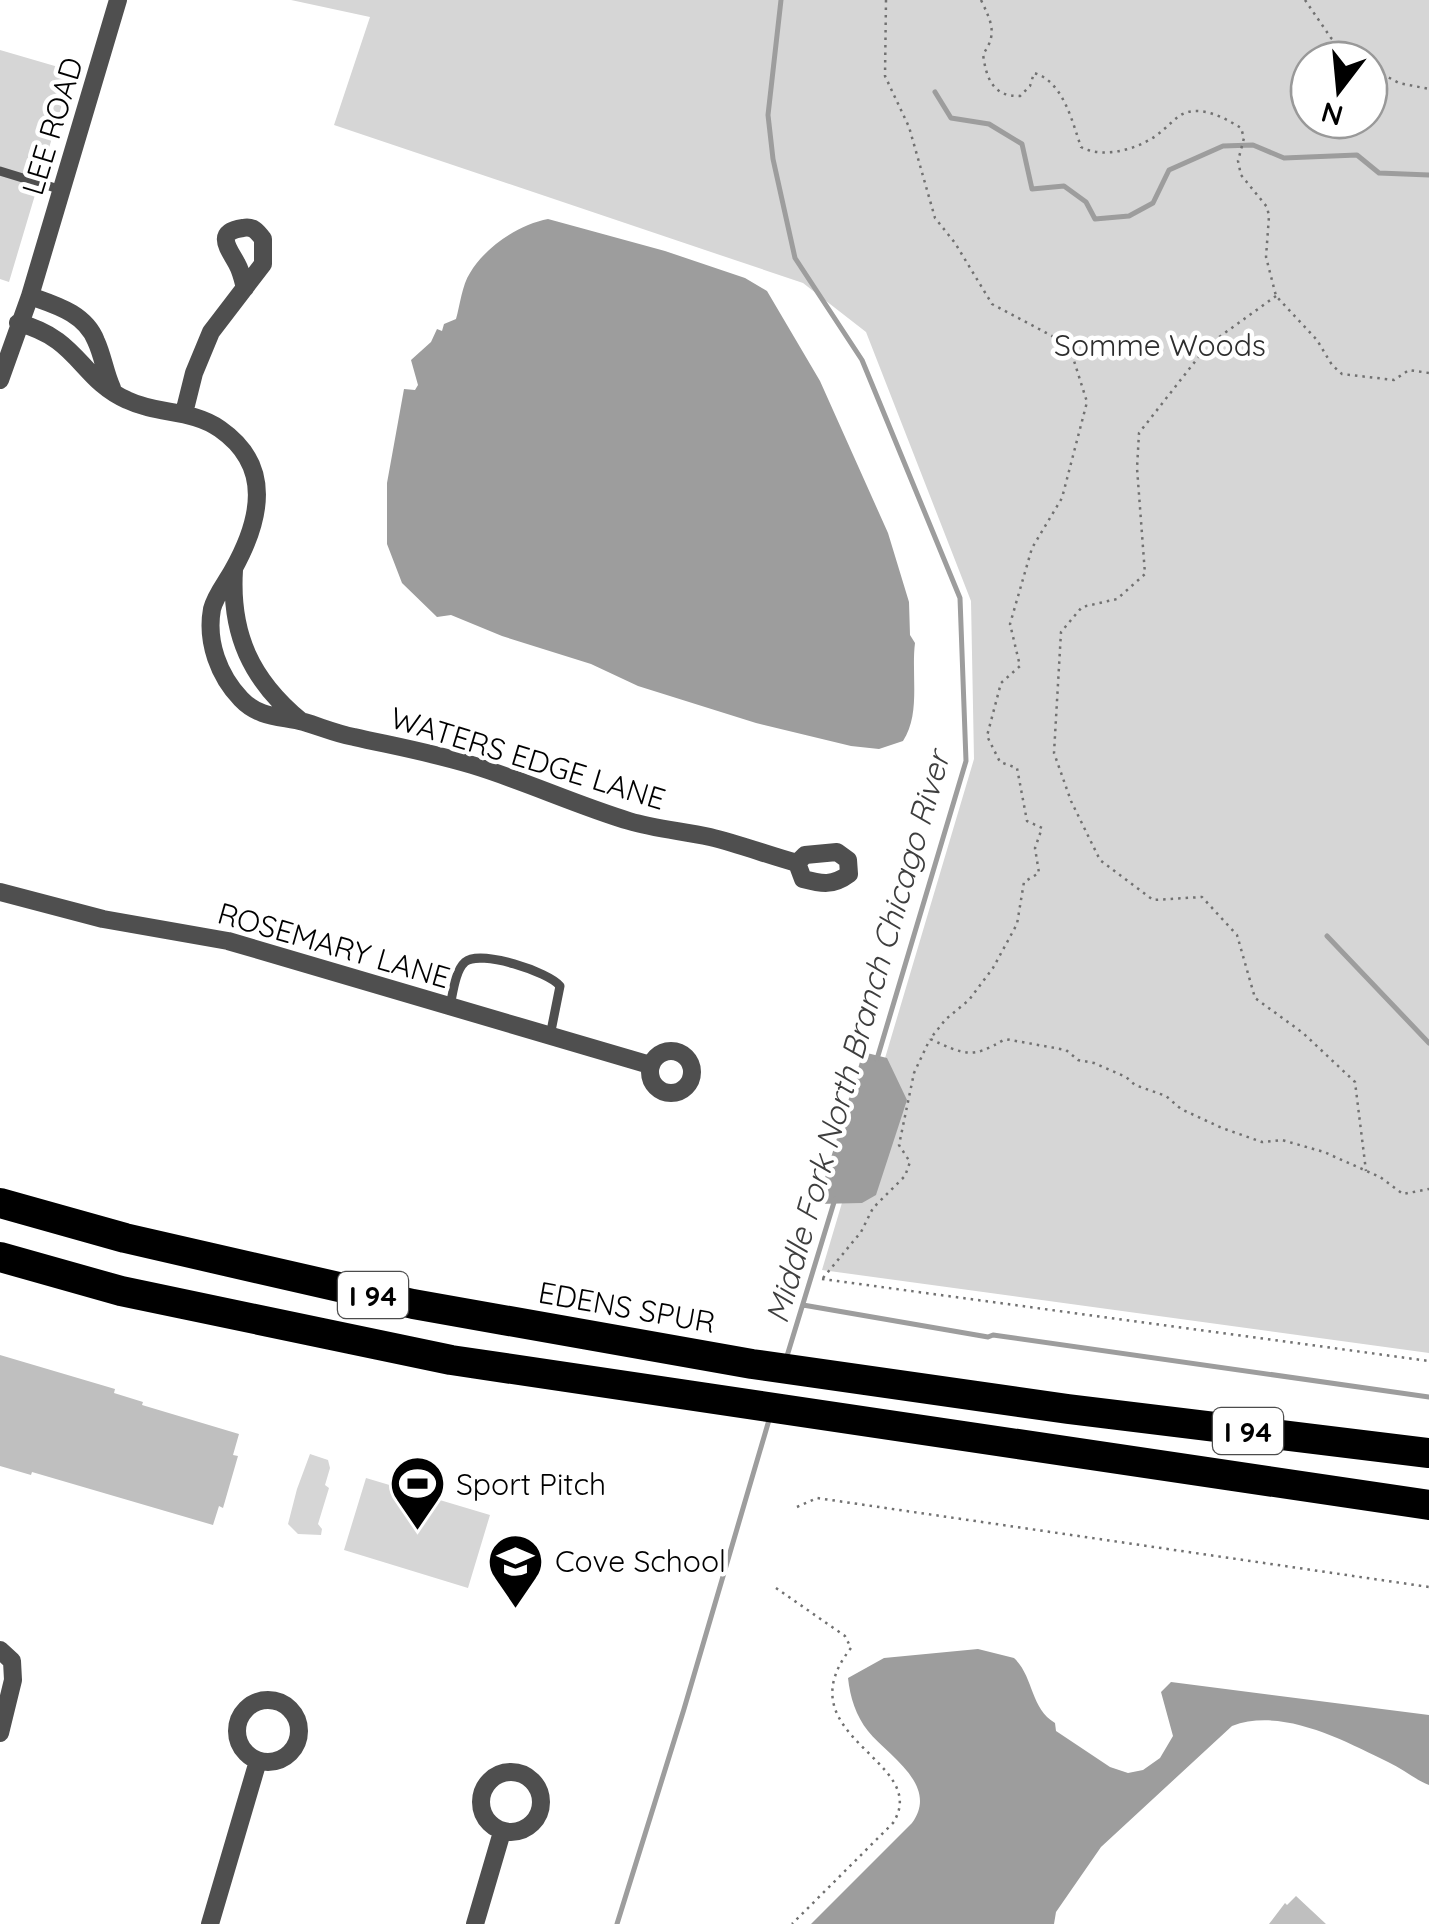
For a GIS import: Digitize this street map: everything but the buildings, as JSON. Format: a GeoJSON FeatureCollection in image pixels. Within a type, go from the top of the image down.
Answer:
{"type":"FeatureCollection","features":[{"type":"Feature","properties":{"kind":"highway","name":"EDENS SPUR"},"geometry":{"type":"LineString","coordinates":[[0,1203],[124,1238],[413,1304],[752,1364],[1429,1453]]}},
{"type":"Feature","properties":{"kind":"highway","name":"I 94"},"geometry":{"type":"LineString","coordinates":[[0,1257],[121,1290],[450,1360],[1429,1505]]}},
{"type":"Feature","properties":{"kind":"street","name":"LEE ROAD"},"geometry":{"type":"LineString","coordinates":[[0,380],[30,296],[118,0]]}},
{"type":"Feature","properties":{"kind":"street"},"geometry":{"type":"LineString","coordinates":[[184,413],[201,351],[221,315],[245,288]]}},
{"type":"Feature","properties":{"kind":"street"},"geometry":{"type":"LineString","coordinates":[[30,296],[83,321],[97,342],[114,393]]}},
{"type":"Feature","properties":{"kind":"street","name":"WATERS EDGE LANE"},"geometry":{"type":"LineString","coordinates":[[18,324],[38,328],[64,343],[114,393],[143,406],[184,413],[218,427],[243,448],[251,461],[258,496],[256,516],[212,610],[213,644],[219,669],[253,710],[272,718],[301,721],[474,766],[633,822],[717,839],[798,863]]}},
{"type":"Feature","properties":{"kind":"street","name":"WATERS EDGE LANE"},"geometry":{"type":"LineString","coordinates":[[234,569],[236,622],[250,665],[280,704],[301,721]]}},
{"type":"Feature","properties":{"kind":"street","name":"ROSEMARY LANE"},"geometry":{"type":"LineString","coordinates":[[0,892],[103,920],[228,942],[650,1066]]}},
{"type":"Feature","properties":{"kind":"street"},"geometry":{"type":"LineString","coordinates":[[0,1733],[14,1680],[6,1655]]}},
{"type":"Feature","properties":{"kind":"street"},"geometry":{"type":"LineString","coordinates":[[210,1924],[258,1760]]}},
{"type":"Feature","properties":{"kind":"street"},"geometry":{"type":"LineString","coordinates":[[475,1924],[502,1832]]}},
{"type":"Feature","properties":{"kind":"lane"},"geometry":{"type":"LineString","coordinates":[[0,171],[62,190]]}},
{"type":"Feature","properties":{"kind":"lane"},"geometry":{"type":"LineString","coordinates":[[450,1006],[460,970],[471,958],[536,970],[560,986],[550,1036]]}},
{"type":"Feature","properties":{"kind":"path"},"geometry":{"type":"LineString","coordinates":[[886,0],[885,76],[909,127],[934,218],[955,243],[992,304],[1069,345],[1087,402],[1062,498],[1032,548],[1010,624],[1020,666],[1001,683],[987,736],[1000,762],[1017,768],[1027,821],[1042,828],[1035,848],[1039,874],[1024,882],[1017,924],[993,968],[969,1000],[946,1018],[930,1038],[914,1073],[899,1145],[910,1162],[905,1176],[873,1208],[861,1232],[822,1279],[1429,1361]]}},
{"type":"Feature","properties":{"kind":"path"},"geometry":{"type":"LineString","coordinates":[[981,0],[994,32],[983,54],[992,86],[1002,95],[1020,96],[1030,86],[1034,73],[1044,76],[1066,104],[1081,146],[1090,152],[1120,150],[1141,143],[1164,130],[1172,118],[1195,111],[1224,118],[1241,128],[1244,138],[1238,161],[1240,175],[1267,206],[1266,257],[1276,296],[1342,374],[1394,380],[1409,370],[1429,372]]}},
{"type":"Feature","properties":{"kind":"path"},"geometry":{"type":"LineString","coordinates":[[1305,0],[1333,40]]}},
{"type":"Feature","properties":{"kind":"path"},"geometry":{"type":"LineString","coordinates":[[1389,77],[1429,88]]}},
{"type":"Feature","properties":{"kind":"path"},"geometry":{"type":"LineString","coordinates":[[1276,296],[1208,345],[1139,433],[1137,468],[1145,574],[1117,599],[1082,607],[1061,632],[1054,753],[1070,801],[1100,860],[1154,900],[1202,897],[1237,935],[1255,998],[1355,1082],[1367,1173]]}},
{"type":"Feature","properties":{"kind":"path"},"geometry":{"type":"LineString","coordinates":[[930,1038],[967,1056],[1004,1039],[1066,1050],[1078,1060],[1094,1063],[1166,1096],[1180,1110],[1222,1128],[1262,1142],[1282,1140],[1324,1152],[1390,1182],[1403,1194],[1429,1189]]}},
{"type":"Feature","properties":{"kind":"path"},"geometry":{"type":"LineString","coordinates":[[797,1507],[816,1498],[1429,1587]]}},
{"type":"Feature","properties":{"kind":"path"},"geometry":{"type":"LineString","coordinates":[[776,1588],[845,1636],[851,1648],[834,1670],[832,1697],[852,1739],[897,1784],[902,1804],[893,1823],[792,1924]]}},
{"type":"Feature","properties":{"kind":"green space","name":"Somme Woods"},"geometry":{"type":"Polygon","coordinates":[[[291,0],[1429,0],[1429,1353],[822,1270],[974,759],[971,601],[866,332],[803,283],[334,125],[370,17],[291,0]]]}},
{"type":"Feature","properties":{"kind":"green space"},"geometry":{"type":"Polygon","coordinates":[[[0,50],[72,71],[9,282],[0,279],[0,50]]]}},
{"type":"Feature","properties":{"kind":"green space"},"geometry":{"type":"Polygon","coordinates":[[[310,1454],[328,1460],[330,1468],[325,1485],[329,1488],[318,1524],[321,1535],[298,1534],[288,1524],[310,1454]]]}},
{"type":"Feature","properties":{"kind":"green space","name":"Sport Pitch"},"geometry":{"type":"Polygon","coordinates":[[[366,1478],[490,1515],[468,1588],[344,1550],[366,1478]]]}},
{"type":"Feature","properties":{"kind":"shaded area"},"geometry":{"type":"Polygon","coordinates":[[[548,219],[665,251],[745,278],[767,291],[820,381],[888,533],[909,602],[910,635],[915,643],[914,694],[912,719],[903,741],[879,749],[851,746],[756,723],[638,686],[591,664],[451,615],[437,617],[402,583],[387,544],[387,483],[404,389],[415,390],[418,385],[411,360],[431,342],[437,329],[442,331],[444,324],[456,319],[467,278],[485,254],[515,231],[548,219]]]}},
{"type":"Feature","properties":{"kind":"shaded area"},"geometry":{"type":"Polygon","coordinates":[[[863,1052],[887,1058],[907,1100],[876,1195],[862,1203],[817,1204],[863,1052]]]}},
{"type":"Feature","properties":{"kind":"shaded area"},"geometry":{"type":"Polygon","coordinates":[[[978,1649],[1014,1658],[1041,1709],[1055,1723],[1056,1731],[1110,1767],[1128,1773],[1143,1770],[1160,1758],[1173,1736],[1161,1692],[1171,1682],[1429,1715],[1429,1785],[1332,1736],[1291,1723],[1251,1721],[1232,1726],[1101,1847],[1056,1912],[1054,1924],[811,1924],[912,1823],[919,1809],[920,1796],[915,1784],[864,1725],[854,1706],[848,1678],[884,1658],[978,1649]]]}},
{"type":"Feature","properties":{"kind":"waterway","name":"Middle Fork North Branch Chicago River"},"geometry":{"type":"LineString","coordinates":[[781,0],[768,115],[773,159],[795,258],[862,360],[960,598],[966,761],[877,1059]]}},
{"type":"Feature","properties":{"kind":"waterway"},"geometry":{"type":"LineString","coordinates":[[935,92],[951,118],[989,124],[1022,144],[1032,189],[1064,186],[1086,202],[1095,219],[1129,216],[1153,203],[1169,170],[1223,146],[1253,145],[1284,158],[1357,155],[1379,173],[1429,175]]}},
{"type":"Feature","properties":{"kind":"waterway"},"geometry":{"type":"LineString","coordinates":[[1327,936],[1429,1043]]}},
{"type":"Feature","properties":{"kind":"waterway","name":"Middle Fork North Branch Chicago River"},"geometry":{"type":"LineString","coordinates":[[787,1356],[835,1199]]}},
{"type":"Feature","properties":{"kind":"waterway"},"geometry":{"type":"LineString","coordinates":[[803,1305],[988,1337],[1429,1397]]}},
{"type":"Feature","properties":{"kind":"waterway","name":"Middle Fork North Branch Chicago River"},"geometry":{"type":"LineString","coordinates":[[617,1924],[769,1420]]}},
{"type":"Feature","properties":{"kind":"place","name":"Sport Pitch"},"geometry":{"type":"Point","coordinates":[417,1533]}},
{"type":"Feature","properties":{"kind":"place","name":"Cove School"},"geometry":{"type":"Point","coordinates":[516,1610]}}]}
